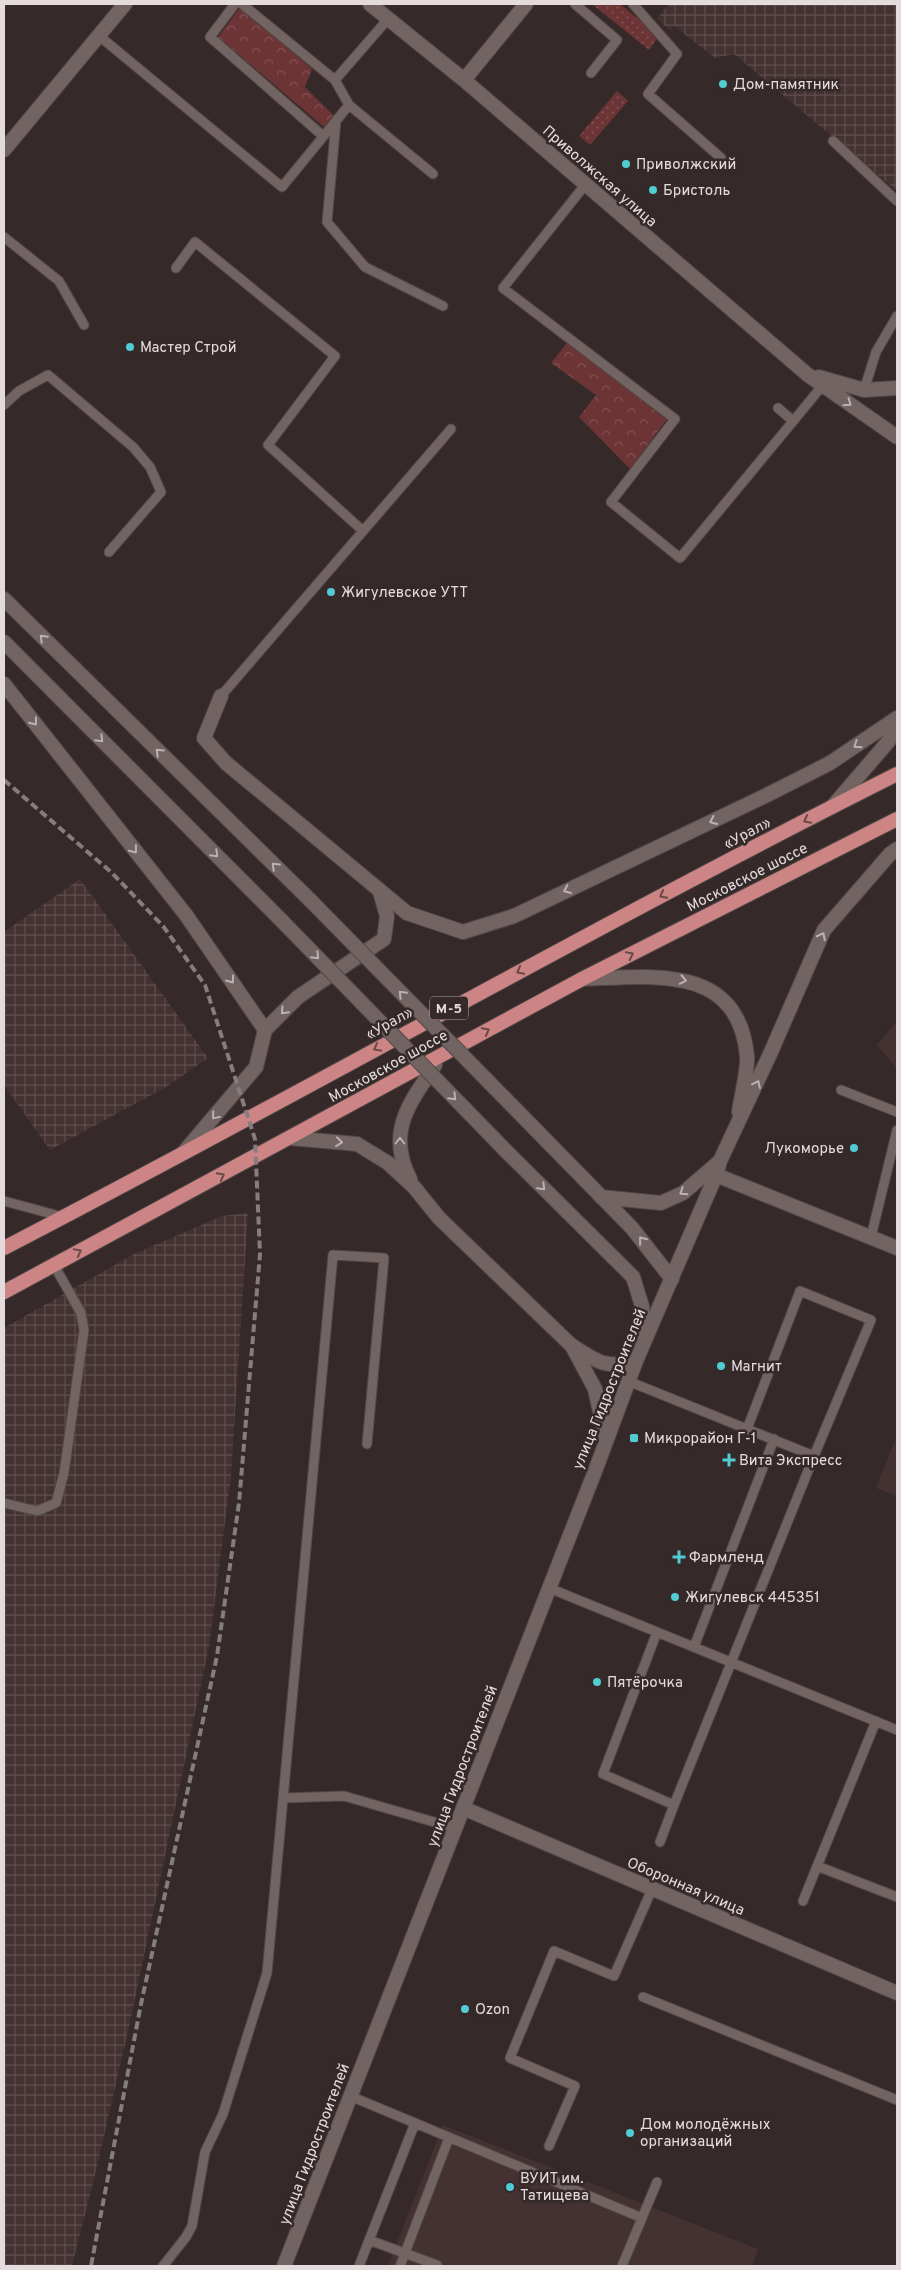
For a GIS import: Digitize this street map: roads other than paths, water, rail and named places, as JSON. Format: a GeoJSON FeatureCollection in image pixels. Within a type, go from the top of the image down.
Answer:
{"type":"FeatureCollection","features":[{"type":"Feature","properties":{"kind":"highway","name":"«Урал»"},"geometry":{"type":"LineString","coordinates":[[4,1248],[180,1156],[460,1003],[897,774]]}},
{"type":"Feature","properties":{"kind":"highway","name":"Московское шоссе"},"geometry":{"type":"LineString","coordinates":[[4,1292],[582,979],[897,819]]}},
{"type":"Feature","properties":{"kind":"street"},"geometry":{"type":"LineString","coordinates":[[4,150],[125,4]]}},
{"type":"Feature","properties":{"kind":"street","name":"Приволжская улица"},"geometry":{"type":"LineString","coordinates":[[370,4],[464,80],[808,375],[897,437]]}},
{"type":"Feature","properties":{"kind":"street"},"geometry":{"type":"LineString","coordinates":[[464,80],[526,4]]}},
{"type":"Feature","properties":{"kind":"street"},"geometry":{"type":"LineString","coordinates":[[808,375],[864,390],[897,388]]}},
{"type":"Feature","properties":{"kind":"street"},"geometry":{"type":"LineString","coordinates":[[4,599],[310,900],[534,1128],[632,1228],[672,1279]]}},
{"type":"Feature","properties":{"kind":"street"},"geometry":{"type":"LineString","coordinates":[[4,642],[282,921],[507,1152],[633,1277],[642,1306],[645,1324],[644,1344]]}},
{"type":"Feature","properties":{"kind":"street"},"geometry":{"type":"LineString","coordinates":[[4,684],[186,915],[266,1030]]}},
{"type":"Feature","properties":{"kind":"street"},"geometry":{"type":"LineString","coordinates":[[221,696],[204,738],[226,763],[407,913],[464,932],[514,916],[767,795],[830,763],[897,718]]}},
{"type":"Feature","properties":{"kind":"street"},"geometry":{"type":"LineString","coordinates":[[831,807],[862,773],[897,729]]}},
{"type":"Feature","properties":{"kind":"street"},"geometry":{"type":"LineString","coordinates":[[601,1197],[661,1203],[683,1193],[720,1161],[824,930],[890,854],[897,849]]}},
{"type":"Feature","properties":{"kind":"street"},"geometry":{"type":"LineString","coordinates":[[180,1156],[256,1067],[266,1030],[298,997],[384,939],[387,916],[380,892]]}},
{"type":"Feature","properties":{"kind":"street"},"geometry":{"type":"LineString","coordinates":[[582,979],[659,977],[686,980],[718,994],[740,1022],[747,1057],[736,1128]]}},
{"type":"Feature","properties":{"kind":"street"},"geometry":{"type":"LineString","coordinates":[[414,1186],[401,1162],[399,1136],[409,1105],[442,1055]]}},
{"type":"Feature","properties":{"kind":"street"},"geometry":{"type":"LineString","coordinates":[[290,1138],[357,1144],[388,1163],[414,1186],[440,1218],[571,1345],[596,1361],[618,1366],[636,1361]]}},
{"type":"Feature","properties":{"kind":"street","name":"улица Гидростроителей"},"geometry":{"type":"LineString","coordinates":[[284,2266],[628,1381],[716,1175],[720,1161]]}},
{"type":"Feature","properties":{"kind":"street"},"geometry":{"type":"LineString","coordinates":[[716,1175],[897,1248]]}},
{"type":"Feature","properties":{"kind":"street"},"geometry":{"type":"LineString","coordinates":[[571,1345],[595,1390],[606,1441]]}},
{"type":"Feature","properties":{"kind":"street","name":"Оборонная улица"},"geometry":{"type":"LineString","coordinates":[[463,1808],[897,1993]]}},
{"type":"Feature","properties":{"kind":"lane"},"geometry":{"type":"LineString","coordinates":[[235,4],[210,37],[323,136]]}},
{"type":"Feature","properties":{"kind":"lane"},"geometry":{"type":"LineString","coordinates":[[242,4],[335,80],[349,105],[433,174]]}},
{"type":"Feature","properties":{"kind":"lane"},"geometry":{"type":"LineString","coordinates":[[575,4],[617,40],[591,73]]}},
{"type":"Feature","properties":{"kind":"lane"},"geometry":{"type":"LineString","coordinates":[[633,4],[677,54],[648,94],[721,158]]}},
{"type":"Feature","properties":{"kind":"lane"},"geometry":{"type":"LineString","coordinates":[[641,11],[647,4]]}},
{"type":"Feature","properties":{"kind":"lane"},"geometry":{"type":"LineString","coordinates":[[335,80],[388,19]]}},
{"type":"Feature","properties":{"kind":"lane"},"geometry":{"type":"LineString","coordinates":[[98,35],[282,187],[349,105]]}},
{"type":"Feature","properties":{"kind":"lane"},"geometry":{"type":"LineString","coordinates":[[336,121],[327,222],[366,267],[443,306]]}},
{"type":"Feature","properties":{"kind":"lane"},"geometry":{"type":"LineString","coordinates":[[832,142],[897,201]]}},
{"type":"Feature","properties":{"kind":"lane"},"geometry":{"type":"LineString","coordinates":[[585,185],[503,288],[675,419],[611,502],[680,558],[822,385]]}},
{"type":"Feature","properties":{"kind":"lane"},"geometry":{"type":"LineString","coordinates":[[4,237],[59,281],[84,325]]}},
{"type":"Feature","properties":{"kind":"lane"},"geometry":{"type":"LineString","coordinates":[[176,268],[195,242],[335,356],[268,445],[363,531]]}},
{"type":"Feature","properties":{"kind":"lane"},"geometry":{"type":"LineString","coordinates":[[864,390],[876,352],[897,316]]}},
{"type":"Feature","properties":{"kind":"lane"},"geometry":{"type":"LineString","coordinates":[[4,404],[19,391],[48,376],[133,446],[150,467],[161,492],[110,552]]}},
{"type":"Feature","properties":{"kind":"lane"},"geometry":{"type":"LineString","coordinates":[[778,408],[793,421]]}},
{"type":"Feature","properties":{"kind":"lane"},"geometry":{"type":"LineString","coordinates":[[221,696],[451,429]]}},
{"type":"Feature","properties":{"kind":"lane"},"geometry":{"type":"LineString","coordinates":[[841,1090],[897,1112]]}},
{"type":"Feature","properties":{"kind":"lane"},"geometry":{"type":"LineString","coordinates":[[871,1237],[897,1130]]}},
{"type":"Feature","properties":{"kind":"lane"},"geometry":{"type":"LineString","coordinates":[[4,1201],[64,1217]]}},
{"type":"Feature","properties":{"kind":"lane"},"geometry":{"type":"LineString","coordinates":[[163,2266],[186,2237],[192,2226],[205,2152],[223,2114],[254,2008],[267,1972],[333,1255],[384,1258],[366,1444]]}},
{"type":"Feature","properties":{"kind":"lane"},"geometry":{"type":"LineString","coordinates":[[4,1503],[37,1511],[56,1503],[64,1473],[84,1330],[81,1313],[54,1265]]}},
{"type":"Feature","properties":{"kind":"lane"},"geometry":{"type":"LineString","coordinates":[[660,1842],[814,1456],[871,1320],[800,1291],[747,1429]]}},
{"type":"Feature","properties":{"kind":"lane"},"geometry":{"type":"LineString","coordinates":[[628,1381],[814,1456]]}},
{"type":"Feature","properties":{"kind":"lane"},"geometry":{"type":"LineString","coordinates":[[694,1647],[774,1439]]}},
{"type":"Feature","properties":{"kind":"lane"},"geometry":{"type":"LineString","coordinates":[[549,1588],[897,1730]]}},
{"type":"Feature","properties":{"kind":"lane"},"geometry":{"type":"LineString","coordinates":[[657,1632],[604,1774],[674,1805]]}},
{"type":"Feature","properties":{"kind":"lane"},"geometry":{"type":"LineString","coordinates":[[803,1901],[876,1721]]}},
{"type":"Feature","properties":{"kind":"lane"},"geometry":{"type":"LineString","coordinates":[[283,1798],[344,1796],[455,1828]]}},
{"type":"Feature","properties":{"kind":"lane"},"geometry":{"type":"LineString","coordinates":[[817,1866],[897,1897]]}},
{"type":"Feature","properties":{"kind":"lane"},"geometry":{"type":"LineString","coordinates":[[549,2146],[575,2086],[510,2058],[554,1951],[614,1976],[652,1889]]}},
{"type":"Feature","properties":{"kind":"lane"},"geometry":{"type":"LineString","coordinates":[[643,1997],[897,2100]]}},
{"type":"Feature","properties":{"kind":"lane"},"geometry":{"type":"LineString","coordinates":[[350,2096],[642,2218]]}},
{"type":"Feature","properties":{"kind":"lane"},"geometry":{"type":"LineString","coordinates":[[359,2266],[415,2123]]}},
{"type":"Feature","properties":{"kind":"lane"},"geometry":{"type":"LineString","coordinates":[[400,2266],[450,2138]]}},
{"type":"Feature","properties":{"kind":"lane"},"geometry":{"type":"LineString","coordinates":[[622,2266],[657,2182]]}},
{"type":"Feature","properties":{"kind":"lane"},"geometry":{"type":"LineString","coordinates":[[369,2240],[438,2265]]}},
{"type":"Feature","properties":{"kind":"railway"},"geometry":{"type":"LineString","coordinates":[[4,780],[111,872],[163,926],[205,985],[255,1139],[260,1254],[239,1503],[217,1656],[141,2004],[91,2266]]}},
{"type":"Feature","properties":{"kind":"place","name":"Дом-памятник"},"geometry":{"type":"Point","coordinates":[723,84]}},
{"type":"Feature","properties":{"kind":"place","name":"Приволжский"},"geometry":{"type":"Point","coordinates":[626,164]}},
{"type":"Feature","properties":{"kind":"place","name":"Бристоль"},"geometry":{"type":"Point","coordinates":[653,190]}},
{"type":"Feature","properties":{"kind":"place","name":"Мастер Строй"},"geometry":{"type":"Point","coordinates":[130,347]}},
{"type":"Feature","properties":{"kind":"place","name":"Жигулевское УТТ"},"geometry":{"type":"Point","coordinates":[331,592]}},
{"type":"Feature","properties":{"kind":"place","name":"Лукоморье"},"geometry":{"type":"Point","coordinates":[854,1148]}},
{"type":"Feature","properties":{"kind":"place","name":"Магнит"},"geometry":{"type":"Point","coordinates":[721,1366]}},
{"type":"Feature","properties":{"kind":"place","name":"Микрорайон Г-1"},"geometry":{"type":"Point","coordinates":[634,1438]}},
{"type":"Feature","properties":{"kind":"place","name":"Вита Экспресс"},"geometry":{"type":"Point","coordinates":[729,1460]}},
{"type":"Feature","properties":{"kind":"place","name":"Фармленд"},"geometry":{"type":"Point","coordinates":[679,1557]}},
{"type":"Feature","properties":{"kind":"place","name":"Жигулевск 445351"},"geometry":{"type":"Point","coordinates":[675,1597]}},
{"type":"Feature","properties":{"kind":"place","name":"Пятёрочка"},"geometry":{"type":"Point","coordinates":[597,1682]}},
{"type":"Feature","properties":{"kind":"place","name":"Ozon"},"geometry":{"type":"Point","coordinates":[465,2009]}},
{"type":"Feature","properties":{"kind":"place","name":"Дом молодёжных организаций"},"geometry":{"type":"Point","coordinates":[630,2133]}},
{"type":"Feature","properties":{"kind":"place","name":"ВУИТ им. Татищева"},"geometry":{"type":"Point","coordinates":[510,2187]}}]}
